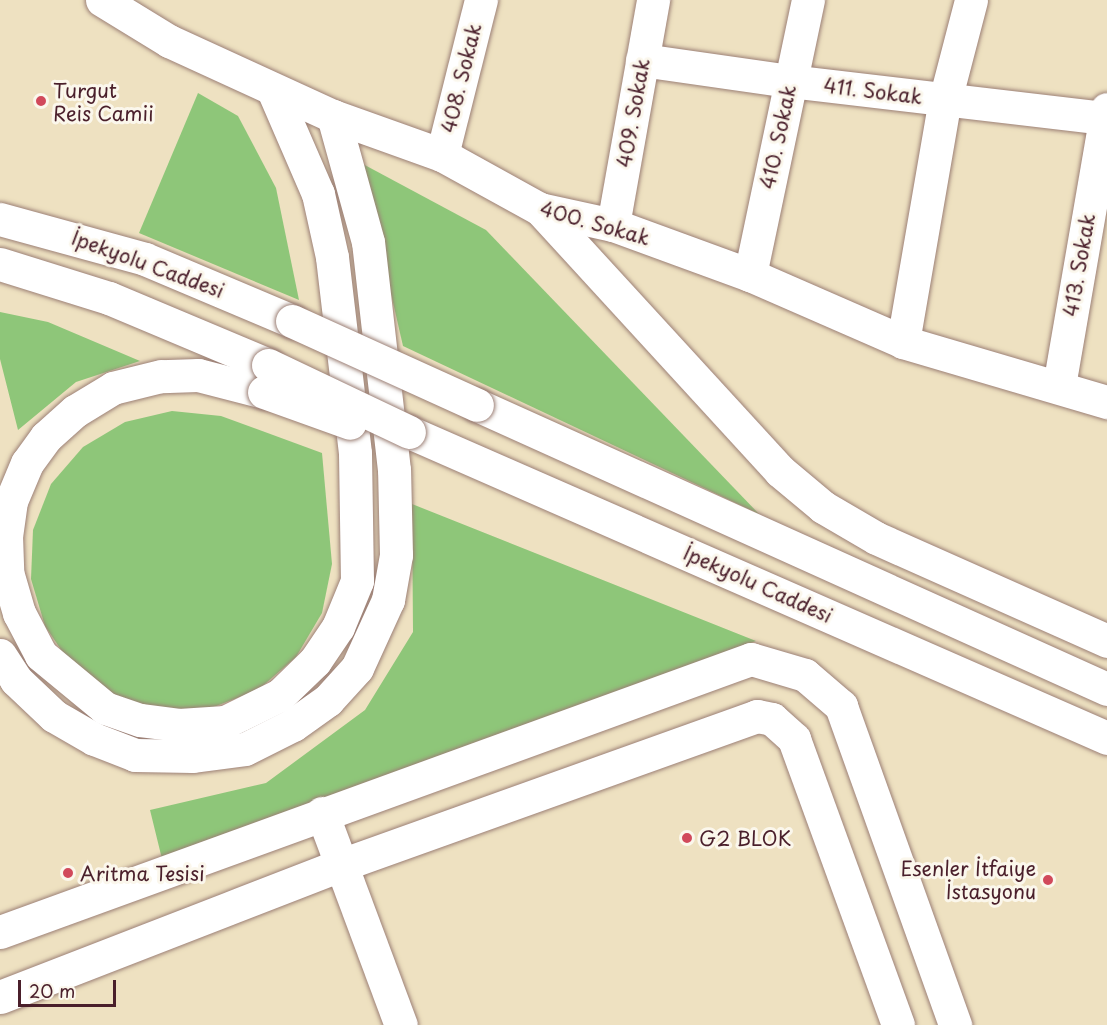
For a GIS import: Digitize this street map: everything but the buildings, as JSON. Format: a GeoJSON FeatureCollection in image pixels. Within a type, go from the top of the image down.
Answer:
{"type":"FeatureCollection","features":[{"type":"Feature","properties":{"kind":"main road","name":"400. Sokak"},"geometry":{"type":"LineString","coordinates":[[104,0],[169,40],[273,90],[333,116],[442,155],[540,209],[613,225],[750,275],[903,342],[1059,386],[1107,402]]}},
{"type":"Feature","properties":{"kind":"main road","name":"408. Sokak"},"geometry":{"type":"LineString","coordinates":[[442,155],[481,0]]}},
{"type":"Feature","properties":{"kind":"main road","name":"409. Sokak"},"geometry":{"type":"LineString","coordinates":[[613,225],[653,0]]}},
{"type":"Feature","properties":{"kind":"main road","name":"410. Sokak"},"geometry":{"type":"LineString","coordinates":[[750,275],[808,0]]}},
{"type":"Feature","properties":{"kind":"main road"},"geometry":{"type":"LineString","coordinates":[[903,342],[945,100],[971,0]]}},
{"type":"Feature","properties":{"kind":"main road","name":"411. Sokak"},"geometry":{"type":"LineString","coordinates":[[642,60],[945,100],[1106,114]]}},
{"type":"Feature","properties":{"kind":"main road"},"geometry":{"type":"LineString","coordinates":[[266,379],[198,375],[161,376],[113,388],[75,411],[46,437],[27,463],[11,501],[6,535],[7,572],[19,613],[41,655],[105,708],[140,720],[202,724],[225,722],[280,695],[315,661],[338,627],[357,581],[355,453],[332,257],[318,194],[273,90]]}},
{"type":"Feature","properties":{"kind":"main road","name":"413. Sokak"},"geometry":{"type":"LineString","coordinates":[[1059,386],[1106,114]]}},
{"type":"Feature","properties":{"kind":"main road"},"geometry":{"type":"LineString","coordinates":[[0,655],[16,680],[54,716],[94,739],[135,755],[193,756],[245,748],[293,725],[328,700],[357,668],[388,600],[396,555],[394,470],[368,242],[333,116]]}},
{"type":"Feature","properties":{"kind":"main road"},"geometry":{"type":"LineString","coordinates":[[540,209],[780,471],[823,507],[876,538],[1107,641]]}},
{"type":"Feature","properties":{"kind":"main road","name":"İpekyolu Caddesi"},"geometry":{"type":"LineString","coordinates":[[0,219],[124,252],[292,321],[1107,689]]}},
{"type":"Feature","properties":{"kind":"main road"},"geometry":{"type":"LineString","coordinates":[[0,264],[109,298],[266,379]]}},
{"type":"Feature","properties":{"kind":"main road","name":"İpekyolu Caddesi"},"geometry":{"type":"LineString","coordinates":[[266,379],[350,423],[409,432],[1107,738]]}},
{"type":"Feature","properties":{"kind":"main road"},"geometry":{"type":"LineString","coordinates":[[0,932],[322,813],[751,659],[805,675],[841,706],[955,1025]]}},
{"type":"Feature","properties":{"kind":"main road"},"geometry":{"type":"LineString","coordinates":[[0,997],[341,865],[757,716],[772,719],[794,739],[898,1025]]}},
{"type":"Feature","properties":{"kind":"main road"},"geometry":{"type":"LineString","coordinates":[[322,813],[401,1025]]}},
{"type":"Feature","properties":{"kind":"green space"},"geometry":{"type":"Polygon","coordinates":[[[198,93],[238,116],[276,188],[299,300],[139,233],[198,93]]]}},
{"type":"Feature","properties":{"kind":"green space"},"geometry":{"type":"Polygon","coordinates":[[[361,163],[486,230],[759,514],[403,346],[361,163]]]}},
{"type":"Feature","properties":{"kind":"green space"},"geometry":{"type":"Polygon","coordinates":[[[0,312],[48,322],[140,361],[76,382],[18,430],[0,359],[0,312]]]}},
{"type":"Feature","properties":{"kind":"green space"},"geometry":{"type":"Polygon","coordinates":[[[172,411],[221,416],[322,453],[332,564],[322,613],[296,657],[258,690],[211,708],[161,710],[113,696],[72,666],[45,626],[31,579],[33,530],[51,484],[83,447],[125,422],[172,411]]]}},
{"type":"Feature","properties":{"kind":"green space"},"geometry":{"type":"Polygon","coordinates":[[[412,504],[756,641],[162,859],[150,810],[266,783],[365,710],[413,632],[412,504]]]}},
{"type":"Feature","properties":{"kind":"place","name":"Turgut Reis Camii"},"geometry":{"type":"Point","coordinates":[41,101]}},
{"type":"Feature","properties":{"kind":"place","name":"G2 BLOK"},"geometry":{"type":"Point","coordinates":[687,838]}},
{"type":"Feature","properties":{"kind":"place","name":"Aritma Tesisi"},"geometry":{"type":"Point","coordinates":[68,873]}},
{"type":"Feature","properties":{"kind":"place","name":"Esenler İtfaiye İstasyonu"},"geometry":{"type":"Point","coordinates":[1048,880]}}]}
